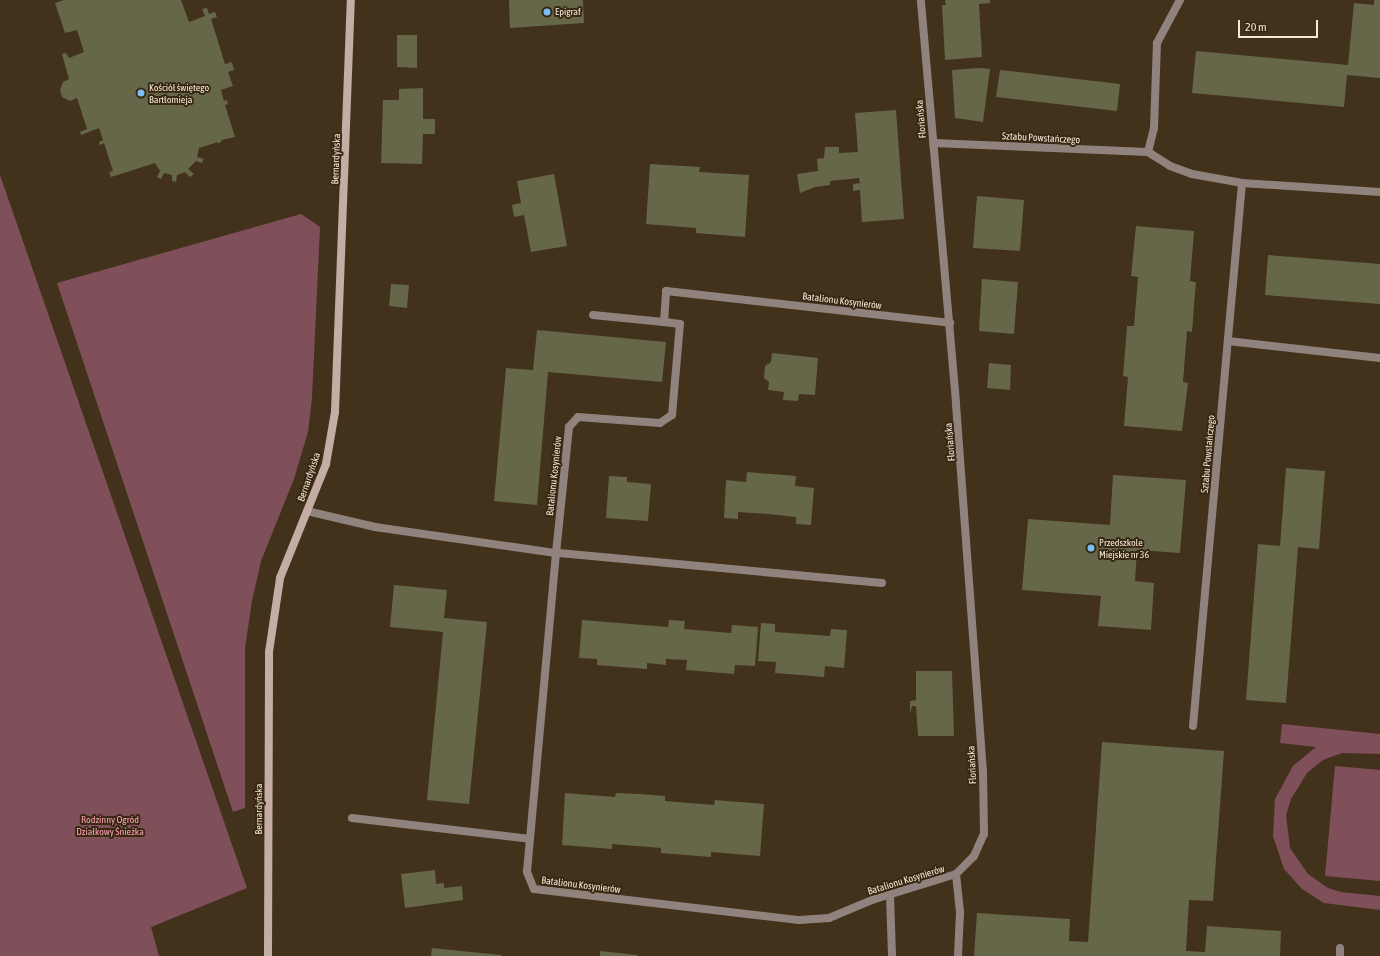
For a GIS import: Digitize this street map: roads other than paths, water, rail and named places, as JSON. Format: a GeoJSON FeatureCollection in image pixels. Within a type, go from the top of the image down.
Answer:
{"type":"FeatureCollection","features":[{"type":"Feature","properties":{"kind":"street","name":"Bernardyńska"},"geometry":{"type":"LineString","coordinates":[[268,956],[269,652],[280,578],[326,464],[336,412],[351,0]]}},
{"type":"Feature","properties":{"kind":"street","name":"Floriańska"},"geometry":{"type":"LineString","coordinates":[[921,0],[950,323],[983,772],[984,834],[974,856],[956,874]]}},
{"type":"Feature","properties":{"kind":"street"},"geometry":{"type":"LineString","coordinates":[[1180,0],[1157,43],[1154,128],[1148,152],[1170,166],[1192,174],[1242,183],[1380,192]]}},
{"type":"Feature","properties":{"kind":"street","name":"Sztabu Powstańczego"},"geometry":{"type":"LineString","coordinates":[[933,143],[1148,152]]}},
{"type":"Feature","properties":{"kind":"street","name":"Sztabu Powstańczego"},"geometry":{"type":"LineString","coordinates":[[1193,726],[1242,183]]}},
{"type":"Feature","properties":{"kind":"street","name":"Batalionu Kosynierów"},"geometry":{"type":"LineString","coordinates":[[664,322],[666,291],[950,323]]}},
{"type":"Feature","properties":{"kind":"street","name":"Batalionu Kosynierów"},"geometry":{"type":"LineString","coordinates":[[593,315],[680,324],[672,415],[660,422],[578,417],[569,427],[527,872],[530,884],[534,889],[545,892],[799,920],[829,918],[890,895],[956,874]]}},
{"type":"Feature","properties":{"kind":"street"},"geometry":{"type":"LineString","coordinates":[[1228,341],[1380,358]]}},
{"type":"Feature","properties":{"kind":"street"},"geometry":{"type":"LineString","coordinates":[[307,511],[375,527],[556,553],[882,583]]}},
{"type":"Feature","properties":{"kind":"street"},"geometry":{"type":"LineString","coordinates":[[352,818],[530,838]]}},
{"type":"Feature","properties":{"kind":"street"},"geometry":{"type":"LineString","coordinates":[[956,874],[960,913],[958,956]]}},
{"type":"Feature","properties":{"kind":"street"},"geometry":{"type":"LineString","coordinates":[[890,895],[892,956]]}},
{"type":"Feature","properties":{"kind":"place","name":"Epigraf"},"geometry":{"type":"Point","coordinates":[547,12]}},
{"type":"Feature","properties":{"kind":"place","name":"Kościół świętego Bartłomieja"},"geometry":{"type":"Point","coordinates":[141,93]}},
{"type":"Feature","properties":{"kind":"place","name":"Przedszkole Miejskie nr 36"},"geometry":{"type":"Point","coordinates":[1091,548]}},
{"type":"Feature","properties":{"kind":"park label","name":"Rodzinny Ogród Działkowy Śnieżka"},"geometry":{"type":"Point","coordinates":[110,824]}}]}
